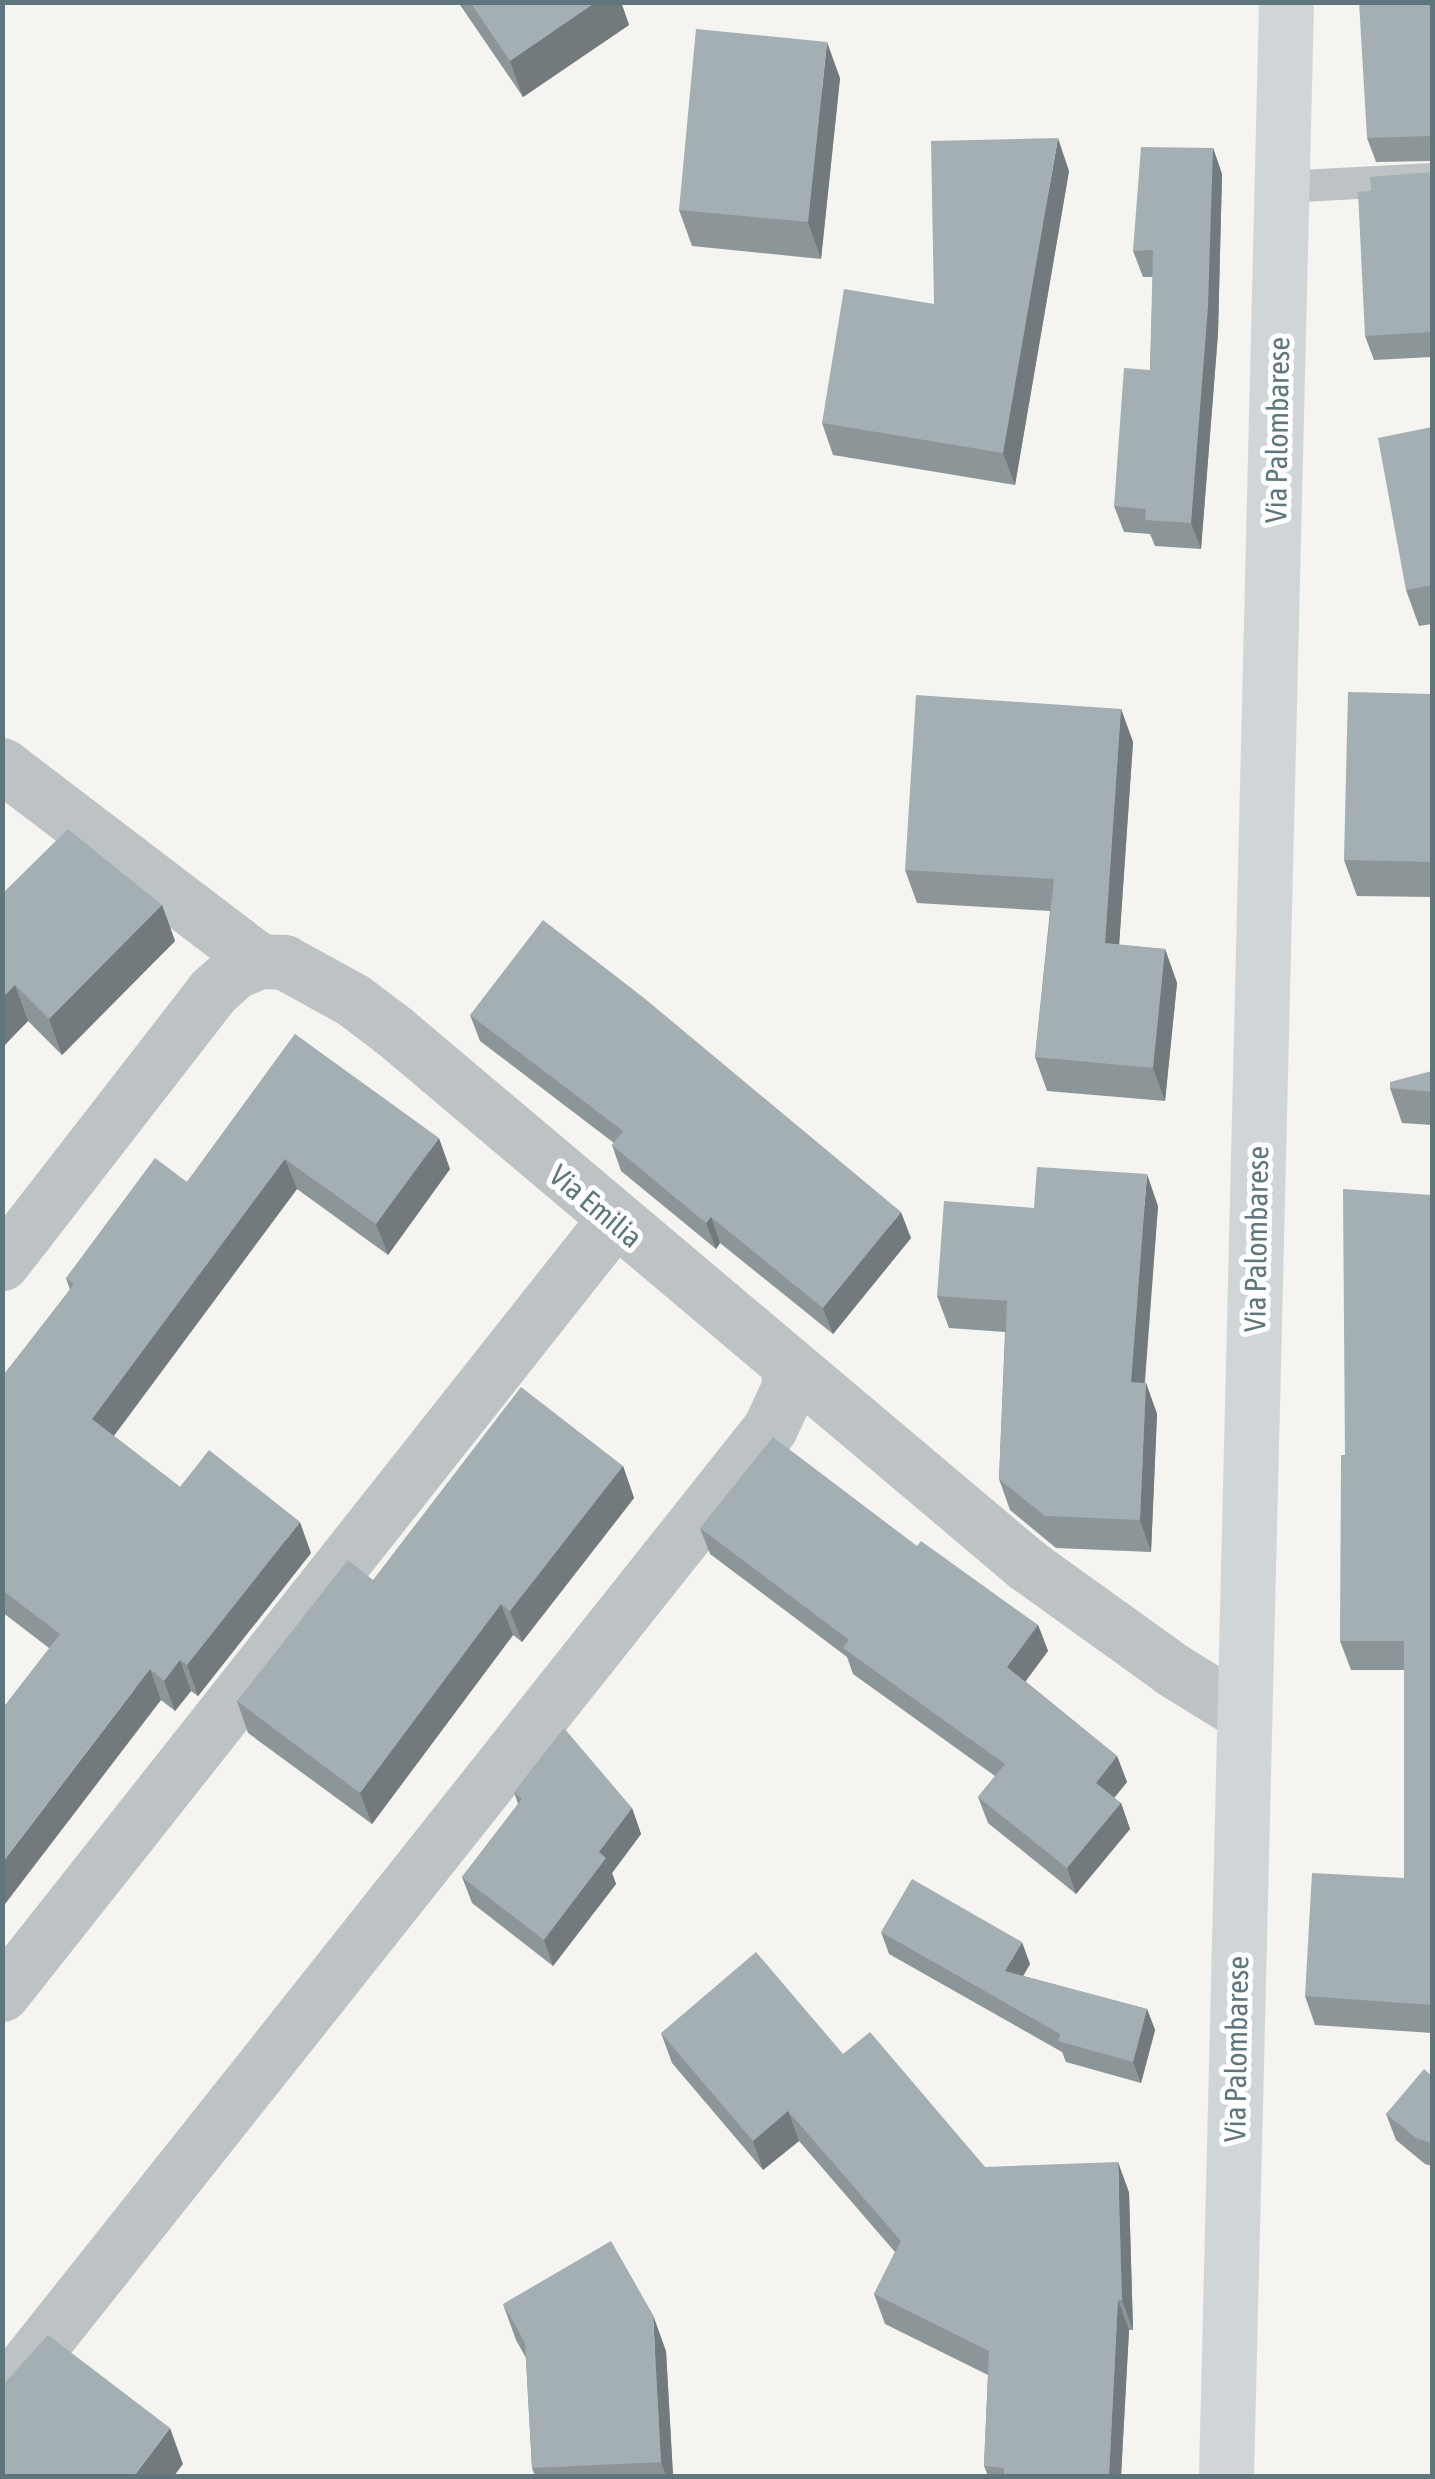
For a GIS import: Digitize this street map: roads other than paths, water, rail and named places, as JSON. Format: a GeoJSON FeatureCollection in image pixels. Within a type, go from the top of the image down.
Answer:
{"type":"FeatureCollection","features":[{"type":"Feature","properties":{"kind":"main road","name":"Via Palombarese"},"geometry":{"type":"LineString","coordinates":[[1226,2476],[1286,2]]}},
{"type":"Feature","properties":{"kind":"street"},"geometry":{"type":"LineString","coordinates":[[2,765],[259,961],[234,972],[213,991],[2,1263]]}},
{"type":"Feature","properties":{"kind":"street","name":"Via Emilia"},"geometry":{"type":"LineString","coordinates":[[259,961],[284,962],[353,1000],[1026,1565],[1173,1670],[1244,1713]]}},
{"type":"Feature","properties":{"kind":"street"},"geometry":{"type":"LineString","coordinates":[[2,1994],[614,1220]]}},
{"type":"Feature","properties":{"kind":"street"},"geometry":{"type":"LineString","coordinates":[[2,2395],[770,1428],[788,1390],[790,1368]]}},
{"type":"Feature","properties":{"kind":"lane"},"geometry":{"type":"LineString","coordinates":[[1283,187],[1432,179]]}}]}
